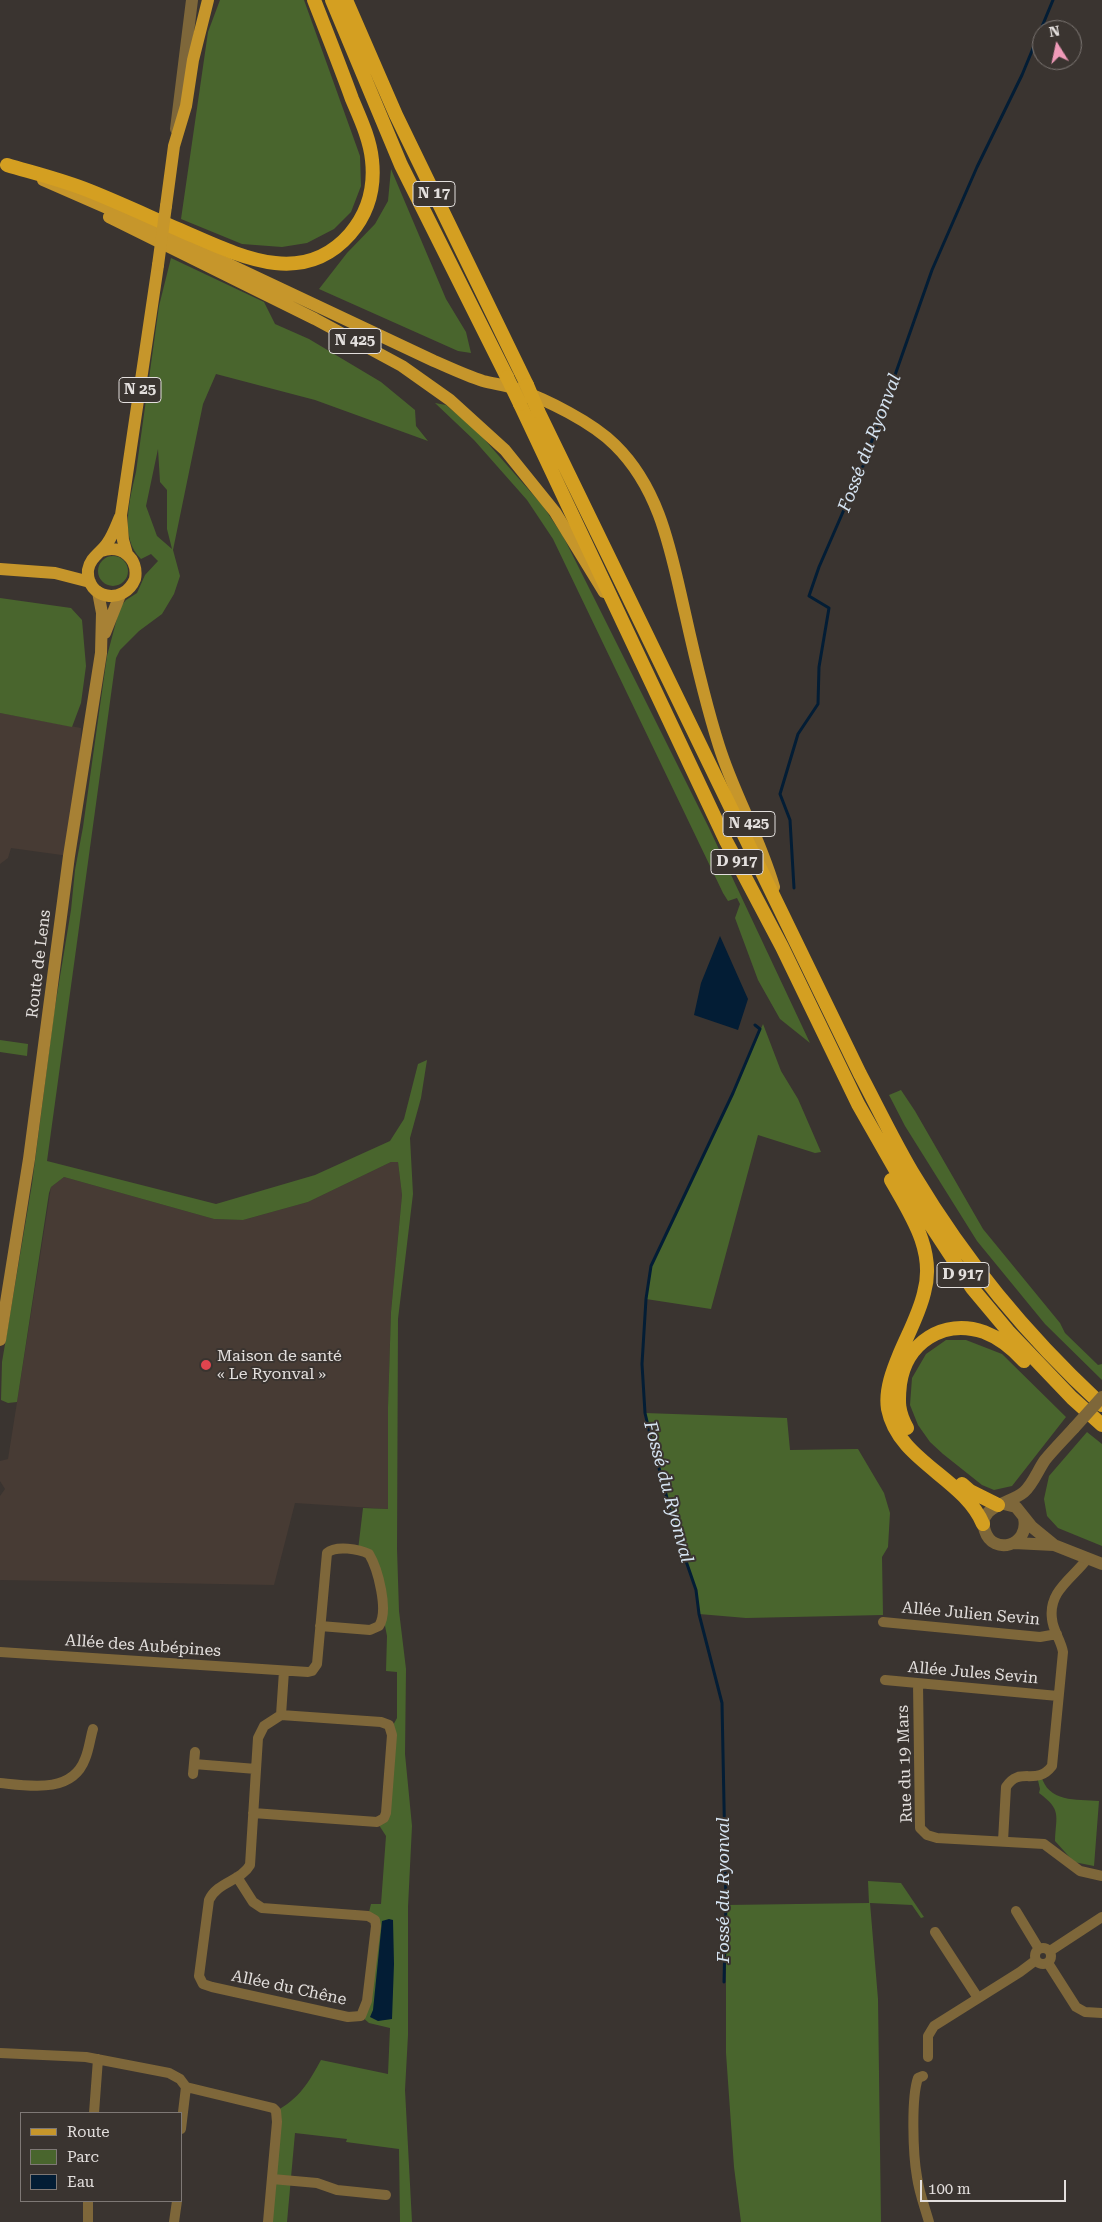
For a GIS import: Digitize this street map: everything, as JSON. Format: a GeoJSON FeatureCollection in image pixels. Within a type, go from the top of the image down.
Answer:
{"type":"FeatureCollection","features":[{"type":"Feature","properties":{"kind":"highway"},"geometry":{"type":"LineString","coordinates":[[4,163],[88,190],[223,250],[249,259],[284,264],[314,260],[324,256],[344,240],[362,217],[372,188],[373,172],[368,141],[314,0]]}},
{"type":"Feature","properties":{"kind":"highway","name":"N 17"},"geometry":{"type":"LineString","coordinates":[[332,0],[401,165],[507,377]]}},
{"type":"Feature","properties":{"kind":"highway","name":"N 17"},"geometry":{"type":"LineString","coordinates":[[346,0],[392,106],[527,385]]}},
{"type":"Feature","properties":{"kind":"highway","name":"D 917"},"geometry":{"type":"LineString","coordinates":[[507,377],[726,841],[782,948],[858,1104],[903,1182],[972,1288],[1014,1338],[1072,1398],[1102,1425]]}},
{"type":"Feature","properties":{"kind":"highway","name":"D 917"},"geometry":{"type":"LineString","coordinates":[[527,385],[890,1131],[946,1225],[1016,1317],[1055,1361],[1102,1405]]}},
{"type":"Feature","properties":{"kind":"highway"},"geometry":{"type":"LineString","coordinates":[[858,1104],[866,1133],[918,1229],[924,1243],[927,1264],[928,1275],[920,1306],[892,1371],[888,1396],[890,1416],[907,1444],[967,1498],[983,1524]]}},
{"type":"Feature","properties":{"kind":"highway"},"geometry":{"type":"LineString","coordinates":[[1001,1505],[970,1491],[932,1457],[912,1437],[900,1414],[898,1398],[904,1367],[914,1349],[928,1337],[950,1328],[971,1329],[996,1339],[1010,1347],[1102,1436]]}},
{"type":"Feature","properties":{"kind":"main road"},"geometry":{"type":"LineString","coordinates":[[174,146],[186,106],[194,60],[208,0]]}},
{"type":"Feature","properties":{"kind":"main road","name":"N 25"},"geometry":{"type":"LineString","coordinates":[[127,554],[123,540],[121,515],[174,146]]}},
{"type":"Feature","properties":{"kind":"main road","name":"N 425"},"geometry":{"type":"LineString","coordinates":[[4,163],[134,230],[315,319],[402,366],[450,400],[505,450],[555,512],[590,572],[621,617]]}},
{"type":"Feature","properties":{"kind":"main road","name":"N 425"},"geometry":{"type":"LineString","coordinates":[[4,163],[139,222],[434,361],[482,381],[517,389],[556,407],[590,426],[615,444],[645,482],[658,510],[671,550],[699,674],[717,739],[742,806],[767,864],[778,903]]}},
{"type":"Feature","properties":{"kind":"main road","name":"N 25"},"geometry":{"type":"LineString","coordinates":[[101,551],[109,542],[121,515]]}},
{"type":"Feature","properties":{"kind":"main road"},"geometry":{"type":"LineString","coordinates":[[94,587],[90,565],[96,554],[101,551],[115,549],[127,554],[133,560],[136,573],[133,584],[120,595],[103,638]]}},
{"type":"Feature","properties":{"kind":"main road"},"geometry":{"type":"LineString","coordinates":[[0,569],[55,573],[94,587],[109,596],[120,595]]}},
{"type":"Feature","properties":{"kind":"main road","name":"Route de Lens"},"geometry":{"type":"LineString","coordinates":[[0,1340],[29,1160],[68,863],[103,638],[102,613],[94,587]]}},
{"type":"Feature","properties":{"kind":"street"},"geometry":{"type":"LineString","coordinates":[[174,146],[192,0]]}},
{"type":"Feature","properties":{"kind":"street"},"geometry":{"type":"LineString","coordinates":[[1102,1397],[1045,1460],[1024,1492],[989,1510],[983,1524],[985,1533],[994,1543],[1004,1545],[1014,1543],[1054,1545],[1102,1564]]}},
{"type":"Feature","properties":{"kind":"street"},"geometry":{"type":"LineString","coordinates":[[1014,1543],[1022,1535],[1024,1529],[1022,1515],[1024,1492]]}},
{"type":"Feature","properties":{"kind":"street"},"geometry":{"type":"LineString","coordinates":[[1001,1505],[1016,1508],[1054,1545]]}},
{"type":"Feature","properties":{"kind":"street"},"geometry":{"type":"LineString","coordinates":[[336,1549],[358,1550],[369,1554],[383,1599],[383,1616],[379,1626],[370,1630],[320,1626],[327,1553],[336,1549]]}},
{"type":"Feature","properties":{"kind":"street"},"geometry":{"type":"LineString","coordinates":[[1003,1841],[1006,1787],[1010,1780],[1018,1776],[1039,1776],[1047,1773],[1052,1766],[1063,1652],[1062,1643],[1052,1618],[1052,1602],[1056,1592],[1087,1559]]}},
{"type":"Feature","properties":{"kind":"street","name":"Allée Julien Sevin"},"geometry":{"type":"LineString","coordinates":[[883,1622],[1040,1636],[1057,1634]]}},
{"type":"Feature","properties":{"kind":"street","name":"Allée des Aubépines"},"geometry":{"type":"LineString","coordinates":[[0,1652],[308,1672],[315,1668],[320,1626]]}},
{"type":"Feature","properties":{"kind":"street"},"geometry":{"type":"LineString","coordinates":[[281,1715],[284,1671]]}},
{"type":"Feature","properties":{"kind":"street","name":"Allée Jules Sevin"},"geometry":{"type":"LineString","coordinates":[[885,1680],[1058,1696]]}},
{"type":"Feature","properties":{"kind":"street","name":"Rue du 19 Mars"},"geometry":{"type":"LineString","coordinates":[[918,1684],[920,1828],[927,1835],[937,1838],[1044,1844],[1080,1871],[1102,1876]]}},
{"type":"Feature","properties":{"kind":"street"},"geometry":{"type":"LineString","coordinates":[[238,1878],[250,1864],[253,1813],[258,1738],[261,1730],[281,1715],[381,1722],[389,1726],[392,1734],[386,1813],[384,1818],[377,1822],[253,1813]]}},
{"type":"Feature","properties":{"kind":"street"},"geometry":{"type":"LineString","coordinates":[[0,1783],[56,1785],[73,1776],[85,1760],[93,1729]]}},
{"type":"Feature","properties":{"kind":"street"},"geometry":{"type":"LineString","coordinates":[[195,1752],[193,1769],[256,1769]]}},
{"type":"Feature","properties":{"kind":"street","name":"Allée du Chêne"},"geometry":{"type":"LineString","coordinates":[[238,1878],[253,1902],[262,1908],[368,1916],[375,1920],[375,1936],[364,2013],[358,2017],[348,2017],[212,1987],[200,1980],[199,1971],[209,1900],[215,1891],[238,1878]]}},
{"type":"Feature","properties":{"kind":"street"},"geometry":{"type":"LineString","coordinates":[[1016,1911],[1045,1950],[1052,1956],[1048,1963]]}},
{"type":"Feature","properties":{"kind":"street"},"geometry":{"type":"LineString","coordinates":[[1036,1960],[1035,1955],[1102,1917]]}},
{"type":"Feature","properties":{"kind":"street"},"geometry":{"type":"LineString","coordinates":[[934,1932],[978,1998]]}},
{"type":"Feature","properties":{"kind":"street"},"geometry":{"type":"LineString","coordinates":[[928,2057],[930,2031],[1036,1960]]}},
{"type":"Feature","properties":{"kind":"street"},"geometry":{"type":"LineString","coordinates":[[1036,1960],[1042,1964],[1048,1963]]}},
{"type":"Feature","properties":{"kind":"street"},"geometry":{"type":"LineString","coordinates":[[1048,1963],[1076,2007],[1085,2012],[1102,2013]]}},
{"type":"Feature","properties":{"kind":"street"},"geometry":{"type":"LineString","coordinates":[[0,2053],[98,2059],[172,2074],[180,2079],[186,2087],[273,2108],[277,2116],[268,2222]]}},
{"type":"Feature","properties":{"kind":"street"},"geometry":{"type":"LineString","coordinates":[[94,2112],[98,2059]]}},
{"type":"Feature","properties":{"kind":"street"},"geometry":{"type":"LineString","coordinates":[[923,2076],[918,2078],[914,2093],[915,2142],[917,2177],[929,2222]]}},
{"type":"Feature","properties":{"kind":"street"},"geometry":{"type":"LineString","coordinates":[[182,2121],[186,2087]]}},
{"type":"Feature","properties":{"kind":"street"},"geometry":{"type":"LineString","coordinates":[[272,2179],[317,2182],[337,2190],[386,2195]]}},
{"type":"Feature","properties":{"kind":"street"},"geometry":{"type":"LineString","coordinates":[[88,2202],[88,2222]]}},
{"type":"Feature","properties":{"kind":"street"},"geometry":{"type":"LineString","coordinates":[[174,2222],[176,2202]]}},
{"type":"Feature","properties":{"kind":"shaded area"},"geometry":{"type":"Polygon","coordinates":[[[0,713],[81,728],[80,793],[69,856],[11,848],[8,858],[0,864],[0,713]]]}},
{"type":"Feature","properties":{"kind":"shaded area","name":"Maison de santé « Le Ryonval »"},"geometry":{"type":"Polygon","coordinates":[[[391,1162],[398,1162],[402,1195],[391,1312],[388,1407],[388,1509],[295,1503],[274,1585],[0,1580],[0,1496],[5,1489],[0,1481],[0,1461],[8,1459],[51,1187],[64,1177],[214,1219],[243,1220],[308,1202],[391,1162]]]}},
{"type":"Feature","properties":{"kind":"green space"},"geometry":{"type":"Polygon","coordinates":[[[220,0],[304,0],[360,156],[361,186],[351,212],[334,229],[307,243],[282,247],[242,244],[181,219],[208,32],[220,0]]]}},
{"type":"Feature","properties":{"kind":"green space"},"geometry":{"type":"Polygon","coordinates":[[[391,169],[446,299],[466,332],[471,353],[458,351],[319,289],[347,253],[375,224],[388,201],[391,169]]]}},
{"type":"Feature","properties":{"kind":"green space"},"geometry":{"type":"Polygon","coordinates":[[[171,258],[264,302],[275,324],[309,339],[381,382],[415,410],[416,426],[428,441],[315,400],[216,374],[203,404],[173,550],[180,576],[174,594],[162,614],[139,631],[120,650],[116,658],[47,1161],[216,1204],[315,1175],[390,1141],[404,1119],[418,1064],[427,1060],[421,1098],[410,1138],[413,1194],[398,1319],[397,1549],[399,1611],[406,1669],[405,1754],[412,1826],[408,1907],[408,2035],[405,2090],[412,2222],[400,2222],[399,2149],[346,2142],[347,2139],[295,2133],[287,2222],[268,2222],[276,2111],[291,2101],[303,2089],[321,2060],[388,2074],[390,2028],[369,2023],[361,2016],[376,1926],[368,1916],[371,1904],[381,1904],[386,1836],[377,1822],[384,1818],[391,1729],[397,1718],[397,1672],[386,1671],[387,1636],[372,1559],[358,1550],[363,1508],[388,1509],[388,1407],[391,1312],[402,1195],[398,1162],[391,1162],[308,1202],[243,1220],[214,1219],[64,1177],[51,1187],[49,1193],[17,1402],[8,1403],[1,1400],[2,1362],[32,1184],[54,1013],[71,910],[75,870],[83,827],[107,656],[120,607],[126,600],[137,593],[145,575],[158,561],[151,554],[141,559],[134,550],[128,529],[128,517],[159,306],[171,258]],[[158,449],[146,506],[157,536],[172,549],[167,529],[167,490],[160,482],[158,449]]]}},
{"type":"Feature","properties":{"kind":"green space"},"geometry":{"type":"Polygon","coordinates":[[[435,403],[446,405],[477,431],[543,506],[563,536],[709,828],[810,1043],[780,1019],[758,980],[735,918],[740,904],[737,898],[728,901],[723,893],[553,539],[527,500],[474,440],[435,403]]]}},
{"type":"Feature","properties":{"kind":"green space"},"geometry":{"type":"Polygon","coordinates":[[[113,556],[124,560],[128,571],[124,582],[113,586],[102,582],[98,571],[102,560],[113,556]]]}},
{"type":"Feature","properties":{"kind":"green space"},"geometry":{"type":"Polygon","coordinates":[[[0,598],[71,608],[82,620],[86,666],[81,703],[72,727],[0,713],[0,598]]]}},
{"type":"Feature","properties":{"kind":"green space"},"geometry":{"type":"Polygon","coordinates":[[[763,1024],[781,1071],[798,1099],[821,1152],[815,1153],[758,1135],[711,1309],[646,1299],[651,1266],[733,1094],[763,1024]]]}},
{"type":"Feature","properties":{"kind":"green space"},"geometry":{"type":"Polygon","coordinates":[[[0,1040],[28,1044],[27,1056],[0,1052],[0,1040]]]}},
{"type":"Feature","properties":{"kind":"green space"},"geometry":{"type":"Polygon","coordinates":[[[901,1090],[983,1229],[1060,1323],[1065,1333],[1098,1365],[1102,1364],[1102,1380],[1045,1324],[977,1241],[905,1126],[889,1095],[901,1090]]]}},
{"type":"Feature","properties":{"kind":"green space"},"geometry":{"type":"Polygon","coordinates":[[[946,1340],[966,1340],[1002,1354],[1066,1417],[1012,1486],[994,1490],[982,1485],[930,1442],[918,1425],[910,1405],[912,1378],[926,1354],[946,1340]]]}},
{"type":"Feature","properties":{"kind":"green space"},"geometry":{"type":"Polygon","coordinates":[[[645,1413],[787,1418],[790,1450],[858,1449],[884,1493],[890,1513],[888,1547],[882,1557],[883,1615],[746,1618],[699,1614],[696,1590],[676,1532],[645,1413]]]}},
{"type":"Feature","properties":{"kind":"green space"},"geometry":{"type":"Polygon","coordinates":[[[1087,1432],[1102,1444],[1102,1546],[1058,1528],[1047,1516],[1044,1499],[1049,1476],[1087,1432]]]}},
{"type":"Feature","properties":{"kind":"green space"},"geometry":{"type":"Polygon","coordinates":[[[1041,1775],[1050,1791],[1056,1795],[1064,1798],[1099,1801],[1094,1866],[1074,1862],[1055,1841],[1056,1814],[1051,1804],[1039,1793],[1037,1776],[1041,1775]]]}},
{"type":"Feature","properties":{"kind":"green space"},"geometry":{"type":"Polygon","coordinates":[[[868,1881],[901,1883],[924,1917],[921,1918],[912,1905],[870,1903],[878,1999],[881,2222],[741,2222],[734,2167],[726,2053],[726,1905],[869,1903],[868,1881]]]}},
{"type":"Feature","properties":{"kind":"water"},"geometry":{"type":"Polygon","coordinates":[[[720,936],[748,999],[738,1030],[694,1015],[701,983],[720,936]]]}},
{"type":"Feature","properties":{"kind":"water"},"geometry":{"type":"Polygon","coordinates":[[[393,1920],[392,2019],[378,2021],[370,2017],[373,2010],[382,1921],[393,1920]]]}},
{"type":"Feature","properties":{"kind":"waterway","name":"Fossé du Ryonval"},"geometry":{"type":"LineString","coordinates":[[794,888],[790,820],[780,794],[798,734],[818,704],[819,667],[829,608],[809,596],[819,567],[863,466],[932,270],[977,167],[1022,75],[1053,0]]}},
{"type":"Feature","properties":{"kind":"waterway","name":"Fossé du Ryonval"},"geometry":{"type":"LineString","coordinates":[[724,1982],[726,1905],[722,1703],[699,1614],[696,1590],[676,1532],[645,1413],[642,1364],[646,1299],[651,1266],[733,1093],[760,1029],[755,1025]]}},
{"type":"Feature","properties":{"kind":"place","name":"Maison de santé « Le Ryonval »"},"geometry":{"type":"Point","coordinates":[206,1365]}}]}
